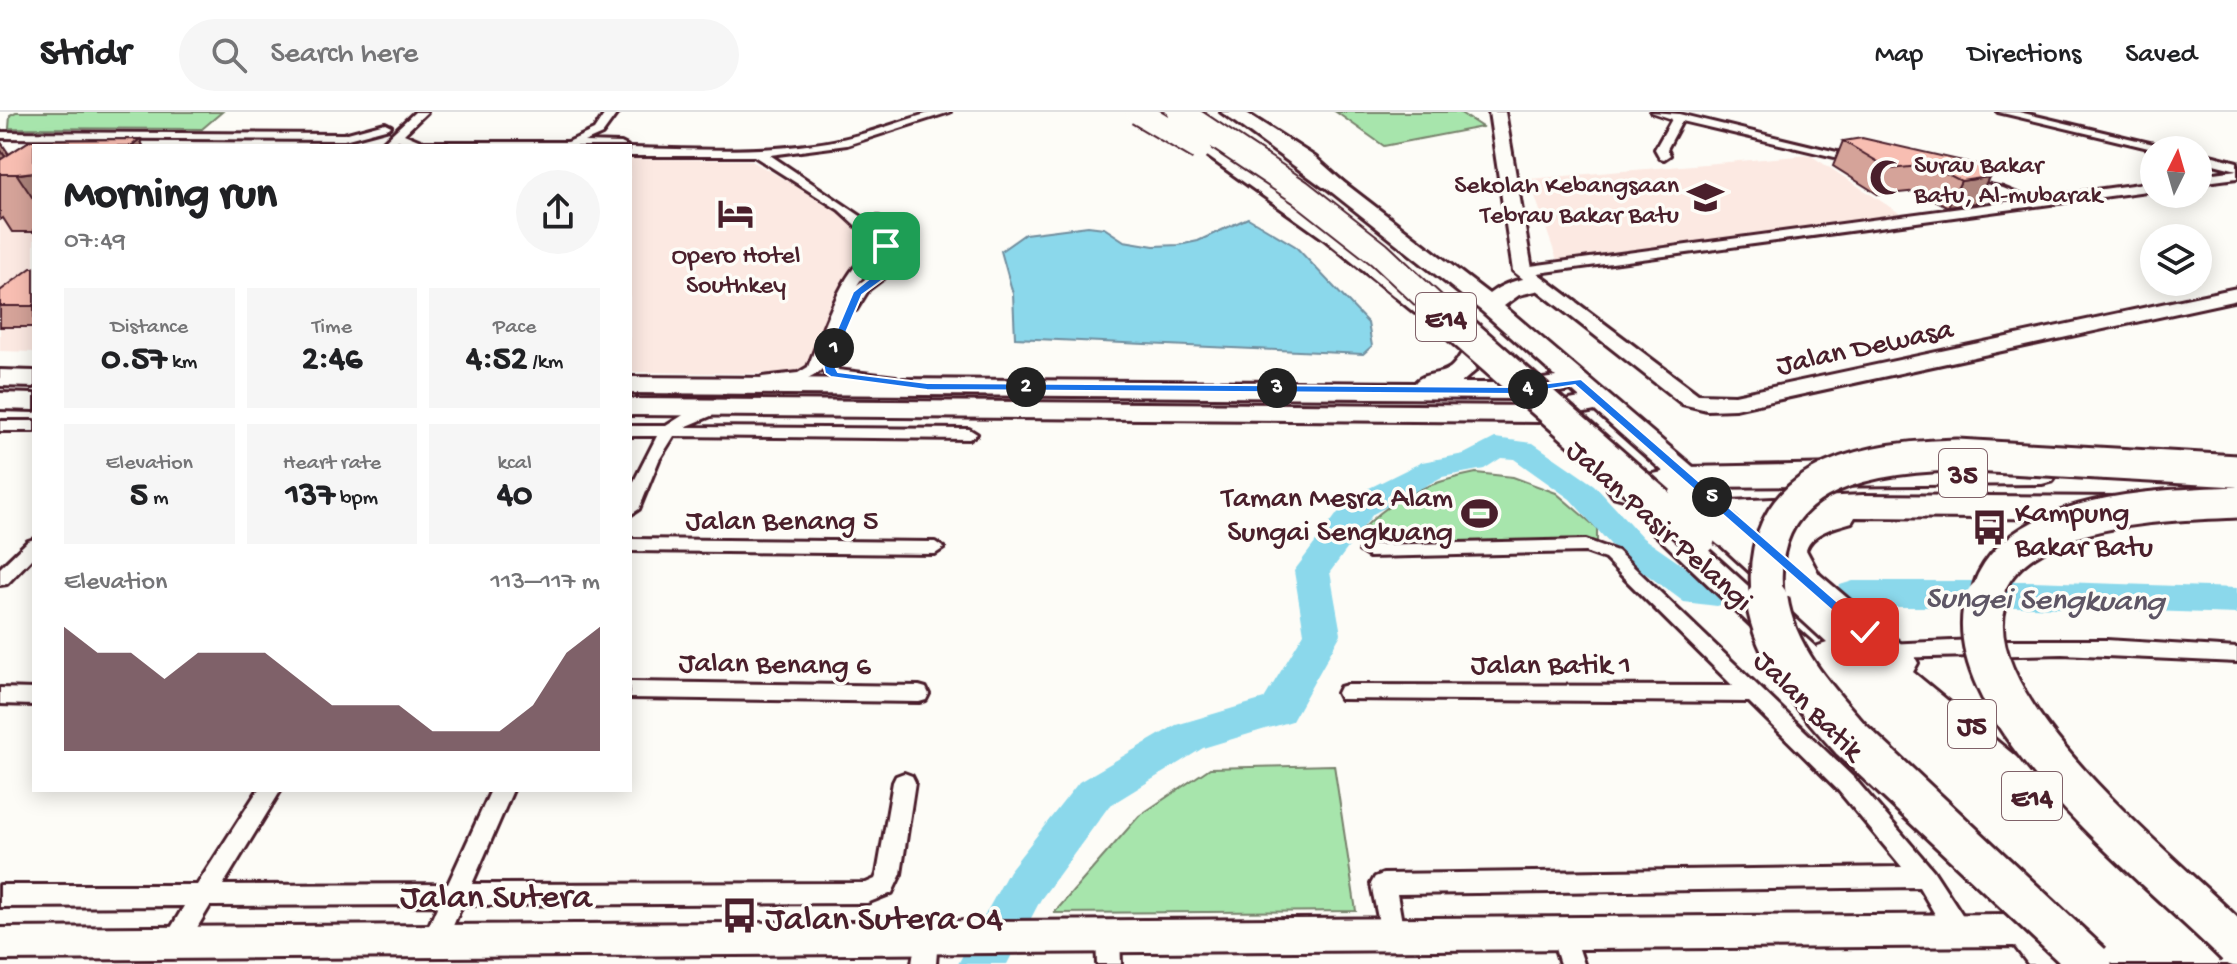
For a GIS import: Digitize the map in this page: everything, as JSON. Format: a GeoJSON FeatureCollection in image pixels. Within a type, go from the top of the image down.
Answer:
{"type":"FeatureCollection","features":[{"type":"Feature","properties":{"kind":"highway"},"geometry":{"type":"LineString","coordinates":[[1138,112],[1337,222]]}},
{"type":"Feature","properties":{"kind":"highway","name":"E14"},"geometry":{"type":"LineString","coordinates":[[1180,112],[1300,192],[1379,254],[2154,963]]}},
{"type":"Feature","properties":{"kind":"highway","name":"E14"},"geometry":{"type":"LineString","coordinates":[[1209,112],[1321,186],[1394,243],[1833,628],[2232,964]]}},
{"type":"Feature","properties":{"kind":"highway"},"geometry":{"type":"LineString","coordinates":[[1231,112],[1307,162],[1331,182]]}},
{"type":"Feature","properties":{"kind":"highway"},"geometry":{"type":"LineString","coordinates":[[2091,964],[1864,752],[1821,707],[1794,669],[1771,620],[1765,597],[1763,558],[1777,521],[1803,493],[1852,469],[1890,459],[1980,455],[2237,471]]}},
{"type":"Feature","properties":{"kind":"highway","name":"35"},"geometry":{"type":"LineString","coordinates":[[1624,489],[1688,477],[2012,473],[2237,482]]}},
{"type":"Feature","properties":{"kind":"highway"},"geometry":{"type":"LineString","coordinates":[[2237,502],[2146,508],[2093,518],[2040,534],[2016,548],[1987,583],[1981,623],[1984,652],[1995,678],[2008,705],[2034,743],[2077,792],[2237,946]]}},
{"type":"Feature","properties":{"kind":"highway","name":"35"},"geometry":{"type":"LineString","coordinates":[[1665,527],[1741,523],[1863,506],[2040,505],[2237,512]]}},
{"type":"Feature","properties":{"kind":"highway"},"geometry":{"type":"LineString","coordinates":[[1803,578],[1789,550],[1795,536],[1820,520],[1863,506]]}},
{"type":"Feature","properties":{"kind":"main road","name":"Jalan Pasir Pelangi"},"geometry":{"type":"LineString","coordinates":[[1157,112],[1332,234],[1474,351],[2025,861],[2154,963]]}},
{"type":"Feature","properties":{"kind":"main road","name":"Jalan Pasir Pelangi"},"geometry":{"type":"LineString","coordinates":[[1331,182],[1491,307],[2237,953]]}},
{"type":"Feature","properties":{"kind":"main road"},"geometry":{"type":"LineString","coordinates":[[1491,307],[1498,295],[1530,278]]}},
{"type":"Feature","properties":{"kind":"main road"},"geometry":{"type":"LineString","coordinates":[[1350,389],[1448,380],[1463,372],[1474,351]]}},
{"type":"Feature","properties":{"kind":"main road"},"geometry":{"type":"LineString","coordinates":[[0,378],[32,384]]}},
{"type":"Feature","properties":{"kind":"main road"},"geometry":{"type":"LineString","coordinates":[[632,408],[693,385],[1517,391],[1577,381]]}},
{"type":"Feature","properties":{"kind":"main road"},"geometry":{"type":"LineString","coordinates":[[0,401],[32,384]]}},
{"type":"Feature","properties":{"kind":"main road"},"geometry":{"type":"LineString","coordinates":[[632,408],[1539,414],[1602,402]]}},
{"type":"Feature","properties":{"kind":"main road"},"geometry":{"type":"LineString","coordinates":[[1438,414],[1537,426],[1565,437]]}},
{"type":"Feature","properties":{"kind":"street"},"geometry":{"type":"LineString","coordinates":[[387,144],[421,112]]}},
{"type":"Feature","properties":{"kind":"street"},"geometry":{"type":"LineString","coordinates":[[571,144],[598,132],[612,112]]}},
{"type":"Feature","properties":{"kind":"street"},"geometry":{"type":"LineString","coordinates":[[632,149],[760,147],[801,143],[846,134],[917,112]]}},
{"type":"Feature","properties":{"kind":"street"},"geometry":{"type":"LineString","coordinates":[[632,149],[777,152],[854,140],[944,112]]}},
{"type":"Feature","properties":{"kind":"street"},"geometry":{"type":"LineString","coordinates":[[1497,112],[1530,278],[2140,188]]}},
{"type":"Feature","properties":{"kind":"street"},"geometry":{"type":"LineString","coordinates":[[1657,112],[1877,163]]}},
{"type":"Feature","properties":{"kind":"street"},"geometry":{"type":"LineString","coordinates":[[2004,112],[2140,143]]}},
{"type":"Feature","properties":{"kind":"street"},"geometry":{"type":"LineString","coordinates":[[364,144],[395,115]]}},
{"type":"Feature","properties":{"kind":"street"},"geometry":{"type":"LineString","coordinates":[[1664,155],[1661,149],[1679,117]]}},
{"type":"Feature","properties":{"kind":"street"},"geometry":{"type":"LineString","coordinates":[[1,137],[346,142],[385,126]]}},
{"type":"Feature","properties":{"kind":"street"},"geometry":{"type":"LineString","coordinates":[[616,132],[610,136],[618,144]]}},
{"type":"Feature","properties":{"kind":"street"},"geometry":{"type":"LineString","coordinates":[[397,135],[419,144]]}},
{"type":"Feature","properties":{"kind":"street"},"geometry":{"type":"LineString","coordinates":[[1,137],[87,144]]}},
{"type":"Feature","properties":{"kind":"street"},"geometry":{"type":"LineString","coordinates":[[756,152],[874,231],[886,246]]}},
{"type":"Feature","properties":{"kind":"street"},"geometry":{"type":"LineString","coordinates":[[777,152],[886,229],[905,249],[909,258],[894,265],[857,294],[828,363],[831,373],[927,386]]}},
{"type":"Feature","properties":{"kind":"street"},"geometry":{"type":"LineString","coordinates":[[2212,160],[2237,166]]}},
{"type":"Feature","properties":{"kind":"street"},"geometry":{"type":"LineString","coordinates":[[2212,177],[2237,174]]}},
{"type":"Feature","properties":{"kind":"street"},"geometry":{"type":"LineString","coordinates":[[1953,180],[1999,191],[2029,203]]}},
{"type":"Feature","properties":{"kind":"street"},"geometry":{"type":"LineString","coordinates":[[693,385],[809,374],[821,357],[855,275],[873,250],[886,246],[905,249]]}},
{"type":"Feature","properties":{"kind":"street"},"geometry":{"type":"LineString","coordinates":[[868,260],[882,266],[894,265]]}},
{"type":"Feature","properties":{"kind":"street","name":"Jalan Dewasa"},"geometry":{"type":"LineString","coordinates":[[1530,278],[1673,389],[1690,399],[1707,403],[1735,402],[2237,294]]}},
{"type":"Feature","properties":{"kind":"street"},"geometry":{"type":"LineString","coordinates":[[632,505],[666,431],[698,413],[727,408]]}},
{"type":"Feature","properties":{"kind":"street"},"geometry":{"type":"LineString","coordinates":[[632,409],[666,431],[969,434]]}},
{"type":"Feature","properties":{"kind":"street"},"geometry":{"type":"LineString","coordinates":[[0,426],[32,426]]}},
{"type":"Feature","properties":{"kind":"street","name":"Jalan Benang 5"},"geometry":{"type":"LineString","coordinates":[[632,545],[935,548]]}},
{"type":"Feature","properties":{"kind":"street"},"geometry":{"type":"LineString","coordinates":[[0,579],[32,547]]}},
{"type":"Feature","properties":{"kind":"street","name":"Jalan Batik"},"geometry":{"type":"LineString","coordinates":[[1369,551],[1599,548],[1611,555],[1846,784],[1925,877],[1958,930]]}},
{"type":"Feature","properties":{"kind":"street"},"geometry":{"type":"LineString","coordinates":[[1876,641],[2148,647],[2237,655]]}},
{"type":"Feature","properties":{"kind":"street","name":"Jalan Benang 6"},"geometry":{"type":"LineString","coordinates":[[632,690],[919,694]]}},
{"type":"Feature","properties":{"kind":"street","name":"Jalan Batik 1"},"geometry":{"type":"LineString","coordinates":[[1347,693],[1754,694]]}},
{"type":"Feature","properties":{"kind":"street"},"geometry":{"type":"LineString","coordinates":[[0,696],[32,697]]}},
{"type":"Feature","properties":{"kind":"street","name":"Jalan Sutera"},"geometry":{"type":"LineString","coordinates":[[0,896],[867,893],[884,886],[889,874],[904,782]]}},
{"type":"Feature","properties":{"kind":"street"},"geometry":{"type":"LineString","coordinates":[[174,943],[269,792]]}},
{"type":"Feature","properties":{"kind":"street"},"geometry":{"type":"LineString","coordinates":[[434,941],[501,792]]}},
{"type":"Feature","properties":{"kind":"street"},"geometry":{"type":"LineString","coordinates":[[2025,861],[2033,898],[2028,914],[2014,930],[2044,964]]}},
{"type":"Feature","properties":{"kind":"street"},"geometry":{"type":"LineString","coordinates":[[1392,934],[1383,884],[1925,877]]}},
{"type":"Feature","properties":{"kind":"street","name":"Jalan Sutera"},"geometry":{"type":"LineString","coordinates":[[0,944],[434,941],[925,951],[969,937],[1097,946],[1392,934],[1567,948],[2014,930],[2047,934],[2154,963]]}},
{"type":"Feature","properties":{"kind":"shaded area"},"geometry":{"type":"Polygon","coordinates":[[[0,151],[32,152],[32,352],[0,351],[0,151]]]}},
{"type":"Feature","properties":{"kind":"shaded area","name":"Sekolah Kebangsaan Tebrau Bakar Batu"},"geometry":{"type":"Polygon","coordinates":[[[1810,155],[1904,216],[1557,260],[1529,179],[1810,155]]]}},
{"type":"Feature","properties":{"kind":"shaded area"},"geometry":{"type":"Polygon","coordinates":[[[632,159],[750,160],[913,251],[847,294],[820,334],[804,374],[632,372],[632,159]]]}},
{"type":"Feature","properties":{"kind":"green space"},"geometry":{"type":"Polygon","coordinates":[[[16,112],[222,112],[202,129],[9,128],[10,115],[16,112]]]}},
{"type":"Feature","properties":{"kind":"green space"},"geometry":{"type":"Polygon","coordinates":[[[1336,112],[1459,112],[1482,127],[1384,146],[1336,112]]]}},
{"type":"Feature","properties":{"kind":"green space","name":"Taman Mesra Alam Sungai Sengkuang"},"geometry":{"type":"Polygon","coordinates":[[[1476,473],[1513,477],[1556,493],[1597,528],[1597,543],[1387,541],[1361,531],[1386,508],[1413,492],[1476,473]]]}},
{"type":"Feature","properties":{"kind":"green space"},"geometry":{"type":"Polygon","coordinates":[[[1334,765],[1356,911],[1054,913],[1139,816],[1210,768],[1334,765]]]}},
{"type":"Feature","properties":{"kind":"water"},"geometry":{"type":"Polygon","coordinates":[[[1248,218],[1295,246],[1368,323],[1372,346],[1363,354],[1015,338],[1013,294],[1001,251],[1025,234],[1088,226],[1104,228],[1124,241],[1154,246],[1179,245],[1198,241],[1248,218]]]}},
{"type":"Feature","properties":{"kind":"building"},"geometry":{"type":"Polygon","coordinates":[[[1862,138],[1989,167],[1989,177],[1961,181],[1930,165],[1890,169],[1843,141],[1862,138]]]}},
{"type":"Feature","properties":{"kind":"building"},"geometry":{"type":"Polygon","coordinates":[[[140,139],[134,144],[32,144],[32,172],[0,174],[0,160],[31,140],[140,139]]]}},
{"type":"Feature","properties":{"kind":"building"},"geometry":{"type":"Polygon","coordinates":[[[32,268],[32,306],[0,306],[0,291],[32,268]]]}},
{"type":"Feature","properties":{"kind":"waterway","name":"Sungei Sengkuang"},"geometry":{"type":"LineString","coordinates":[[982,964],[1025,885],[1094,794],[1190,736],[1278,710],[1323,634],[1312,571],[1361,506],[1433,469],[1473,462],[1495,448],[1522,450],[1582,492],[1631,546],[1697,593],[1717,593]]}},
{"type":"Feature","properties":{"kind":"waterway","name":"Sungei Sengkuang"},"geometry":{"type":"LineString","coordinates":[[1853,594],[2032,594],[2237,601]]}},
{"type":"Feature","properties":{"kind":"place","name":"Surau Bakar Batu, Al-mubarak"},"geometry":{"type":"Point","coordinates":[1888,178]}},
{"type":"Feature","properties":{"kind":"place","name":"Sekolah Kebangsaan Tebrau Bakar Batu"},"geometry":{"type":"Point","coordinates":[1705,198]}},
{"type":"Feature","properties":{"kind":"place","name":"Opero Hotel Southkey"},"geometry":{"type":"Point","coordinates":[736,214]}},
{"type":"Feature","properties":{"kind":"place","name":"Taman Mesra Alam Sungai Sengkuang"},"geometry":{"type":"Point","coordinates":[1479,513]}},
{"type":"Feature","properties":{"kind":"place","name":"Kampung Bakar Batu"},"geometry":{"type":"Point","coordinates":[1989,528]}},
{"type":"Feature","properties":{"kind":"place","name":"Jalan Sutera 04"},"geometry":{"type":"Point","coordinates":[739,915]}},
{"type":"Feature","properties":{"kind":"route"},"geometry":{"type":"LineString","coordinates":[[886,246],[902,247],[907,250],[909,258],[882,273],[857,294],[828,363],[831,373],[835,375],[927,386],[1517,391],[1577,381],[1865,632]]}}]}
